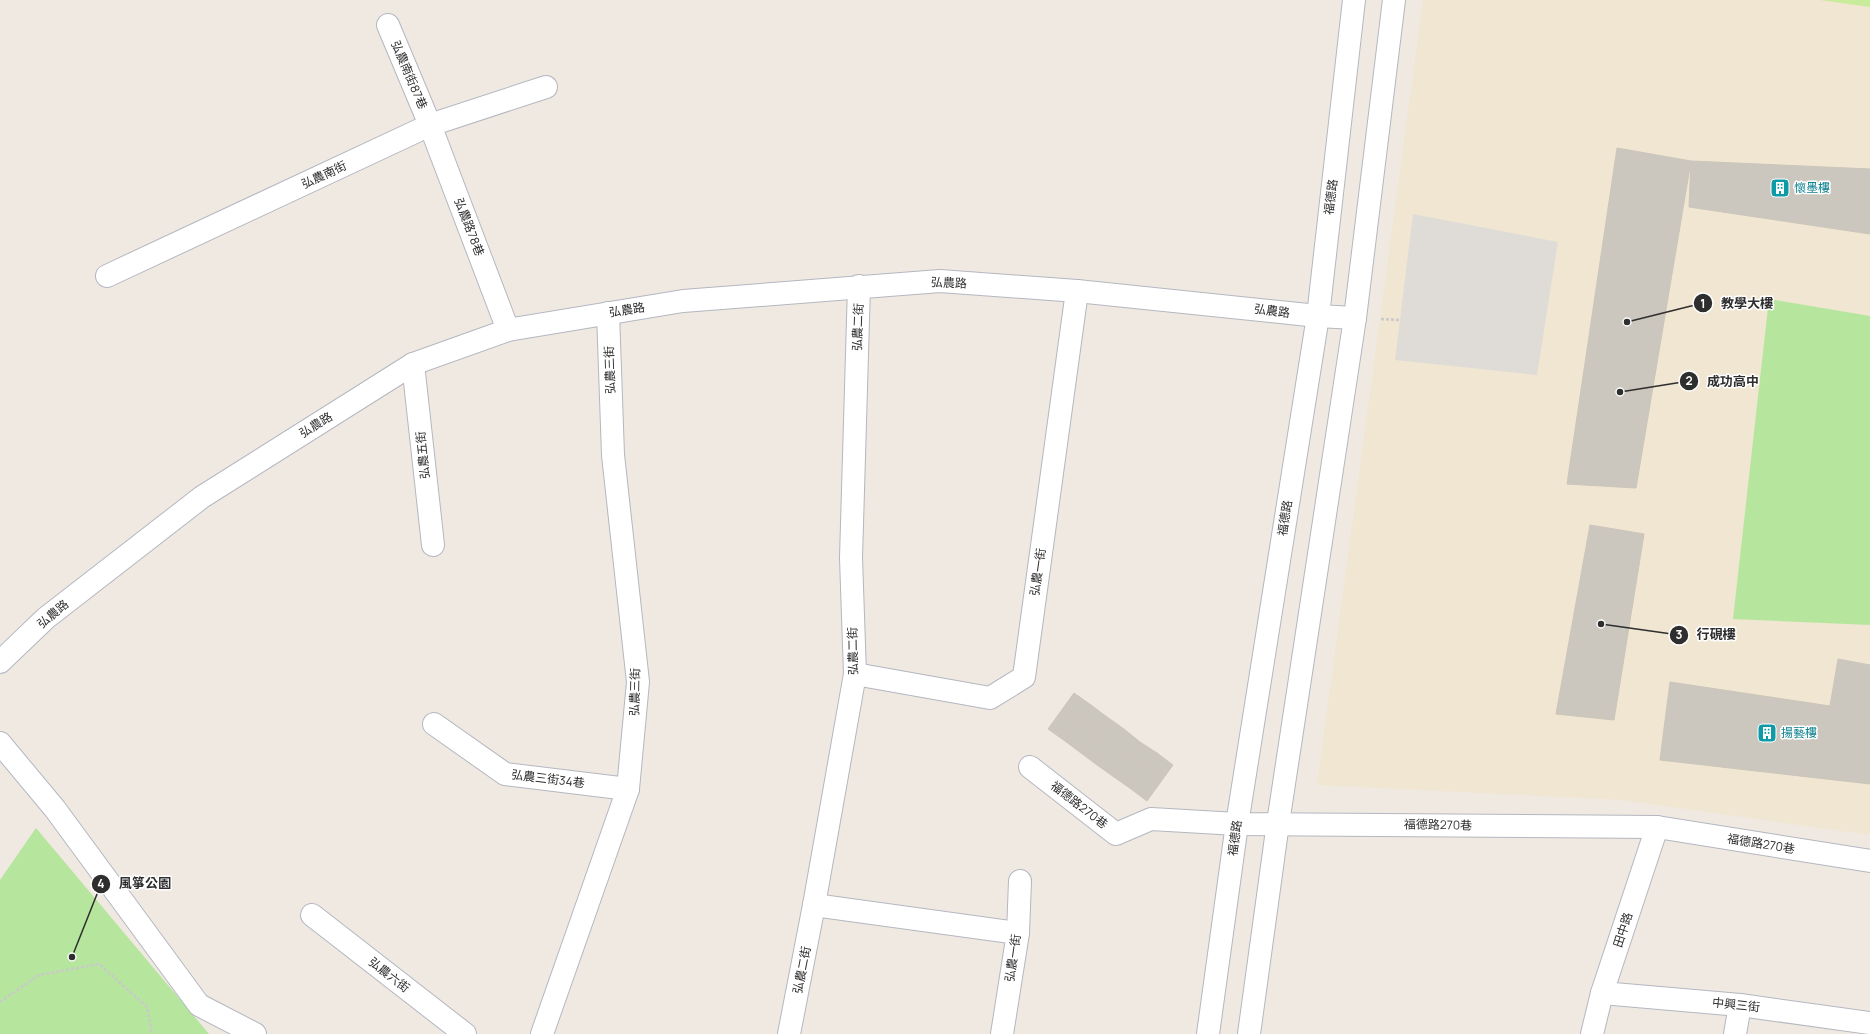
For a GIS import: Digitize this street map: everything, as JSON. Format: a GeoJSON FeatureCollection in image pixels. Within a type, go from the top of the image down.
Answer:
{"type":"FeatureCollection","features":[{"type":"Feature","properties":{"kind":"street","name":"福德路"},"geometry":{"type":"LineString","coordinates":[[1208,1034],[1236,824],[1318,316],[1354,0]]}},
{"type":"Feature","properties":{"kind":"street"},"geometry":{"type":"LineString","coordinates":[[1249,1034],[1278,824],[1355,318],[1394,0]]}},
{"type":"Feature","properties":{"kind":"street","name":"弘農南街87巷"},"geometry":{"type":"LineString","coordinates":[[388,25],[430,125]]}},
{"type":"Feature","properties":{"kind":"street","name":"弘農南街"},"geometry":{"type":"LineString","coordinates":[[107,276],[430,125],[546,88]]}},
{"type":"Feature","properties":{"kind":"street","name":"弘農路78巷"},"geometry":{"type":"LineString","coordinates":[[430,125],[508,330]]}},
{"type":"Feature","properties":{"kind":"street","name":"弘農路"},"geometry":{"type":"LineString","coordinates":[[2,654],[202,497],[412,364],[508,330],[683,301],[859,286],[940,281],[1077,291],[1318,316],[1355,318]]}},
{"type":"Feature","properties":{"kind":"street","name":"弘農二街"},"geometry":{"type":"LineString","coordinates":[[789,1034],[814,905],[855,674],[850,558],[859,286]]}},
{"type":"Feature","properties":{"kind":"street","name":"弘農一街"},"geometry":{"type":"LineString","coordinates":[[855,674],[990,698],[1024,677],[1077,291]]}},
{"type":"Feature","properties":{"kind":"street","name":"弘農三街"},"geometry":{"type":"LineString","coordinates":[[542,1034],[550,1016],[628,789],[638,682],[613,455],[608,313]]}},
{"type":"Feature","properties":{"kind":"street","name":"弘農五街"},"geometry":{"type":"LineString","coordinates":[[412,364],[433,545]]}},
{"type":"Feature","properties":{"kind":"street","name":"弘農三街34巷"},"geometry":{"type":"LineString","coordinates":[[434,724],[505,774],[628,789]]}},
{"type":"Feature","properties":{"kind":"street"},"geometry":{"type":"LineString","coordinates":[[0,743],[55,809],[199,1005],[255,1034]]}},
{"type":"Feature","properties":{"kind":"street","name":"福德路270巷"},"geometry":{"type":"LineString","coordinates":[[1030,767],[1116,834],[1151,819],[1236,824],[1657,827],[1870,861]]}},
{"type":"Feature","properties":{"kind":"street","name":"田中路"},"geometry":{"type":"LineString","coordinates":[[1592,1034],[1602,993],[1657,827]]}},
{"type":"Feature","properties":{"kind":"street","name":"弘農一街"},"geometry":{"type":"LineString","coordinates":[[1002,1034],[1018,933],[1020,881]]}},
{"type":"Feature","properties":{"kind":"street"},"geometry":{"type":"LineString","coordinates":[[814,905],[1018,933]]}},
{"type":"Feature","properties":{"kind":"street","name":"弘農六街"},"geometry":{"type":"LineString","coordinates":[[312,915],[465,1034]]}},
{"type":"Feature","properties":{"kind":"street","name":"中興三街"},"geometry":{"type":"LineString","coordinates":[[1602,993],[1740,1005],[1870,1023]]}},
{"type":"Feature","properties":{"kind":"street"},"geometry":{"type":"LineString","coordinates":[[1735,1034],[1740,1005]]}},
{"type":"Feature","properties":{"kind":"path"},"geometry":{"type":"LineString","coordinates":[[0,1002],[39,974],[99,964],[147,1007],[152,1034]]}},
{"type":"Feature","properties":{"kind":"shaded area"},"geometry":{"type":"Polygon","coordinates":[[[1423,0],[1870,0],[1870,835],[1622,800],[1317,785],[1423,0]]]}},
{"type":"Feature","properties":{"kind":"shaded area"},"geometry":{"type":"Polygon","coordinates":[[[1413,214],[1558,242],[1537,375],[1395,360],[1413,214]]]}},
{"type":"Feature","properties":{"kind":"green space"},"geometry":{"type":"Polygon","coordinates":[[[1820,0],[1870,0],[1870,7],[1820,0]]]}},
{"type":"Feature","properties":{"kind":"green space"},"geometry":{"type":"Polygon","coordinates":[[[1769,299],[1870,316],[1870,625],[1733,619],[1769,299]]]}},
{"type":"Feature","properties":{"kind":"green space"},"geometry":{"type":"Polygon","coordinates":[[[36,828],[209,1034],[0,1034],[0,880],[36,828]]]}},
{"type":"Feature","properties":{"kind":"building"},"geometry":{"type":"Polygon","coordinates":[[[1617,148],[1691,161],[1636,488],[1567,484],[1617,148]]]}},
{"type":"Feature","properties":{"kind":"building","name":"懷墨樓"},"geometry":{"type":"Polygon","coordinates":[[[1691,161],[1870,169],[1870,234],[1689,207],[1691,161]]]}},
{"type":"Feature","properties":{"kind":"building"},"geometry":{"type":"Polygon","coordinates":[[[1590,525],[1644,534],[1614,720],[1556,714],[1590,525]]]}},
{"type":"Feature","properties":{"kind":"building","name":"揚藝樓"},"geometry":{"type":"Polygon","coordinates":[[[1838,659],[1870,665],[1870,784],[1660,760],[1670,682],[1830,706],[1838,659]]]}},
{"type":"Feature","properties":{"kind":"building"},"geometry":{"type":"Polygon","coordinates":[[[1074,693],[1091,705],[1065,741],[1048,729],[1074,693]]]}},
{"type":"Feature","properties":{"kind":"building"},"geometry":{"type":"Polygon","coordinates":[[[1091,705],[1107,717],[1081,753],[1065,741],[1091,705]]]}},
{"type":"Feature","properties":{"kind":"building"},"geometry":{"type":"Polygon","coordinates":[[[1107,717],[1124,729],[1097,765],[1081,753],[1107,717]]]}},
{"type":"Feature","properties":{"kind":"building"},"geometry":{"type":"Polygon","coordinates":[[[1124,729],[1140,742],[1114,777],[1097,765],[1124,729]]]}},
{"type":"Feature","properties":{"kind":"building"},"geometry":{"type":"Polygon","coordinates":[[[1140,742],[1157,753],[1131,789],[1114,777],[1140,742]]]}},
{"type":"Feature","properties":{"kind":"building"},"geometry":{"type":"Polygon","coordinates":[[[1157,753],[1173,765],[1147,801],[1131,789],[1157,753]]]}},
{"type":"Feature","properties":{"kind":"place","name":"懷墨樓"},"geometry":{"type":"Point","coordinates":[1780,188]}},
{"type":"Feature","properties":{"kind":"place","name":"教學大樓"},"geometry":{"type":"Point","coordinates":[1627,322]}},
{"type":"Feature","properties":{"kind":"place","name":"成功高中"},"geometry":{"type":"Point","coordinates":[1620,392]}},
{"type":"Feature","properties":{"kind":"place","name":"行硯樓"},"geometry":{"type":"Point","coordinates":[1601,624]}},
{"type":"Feature","properties":{"kind":"place","name":"揚藝樓"},"geometry":{"type":"Point","coordinates":[1767,733]}},
{"type":"Feature","properties":{"kind":"place","name":"風箏公園"},"geometry":{"type":"Point","coordinates":[72,957]}}]}
